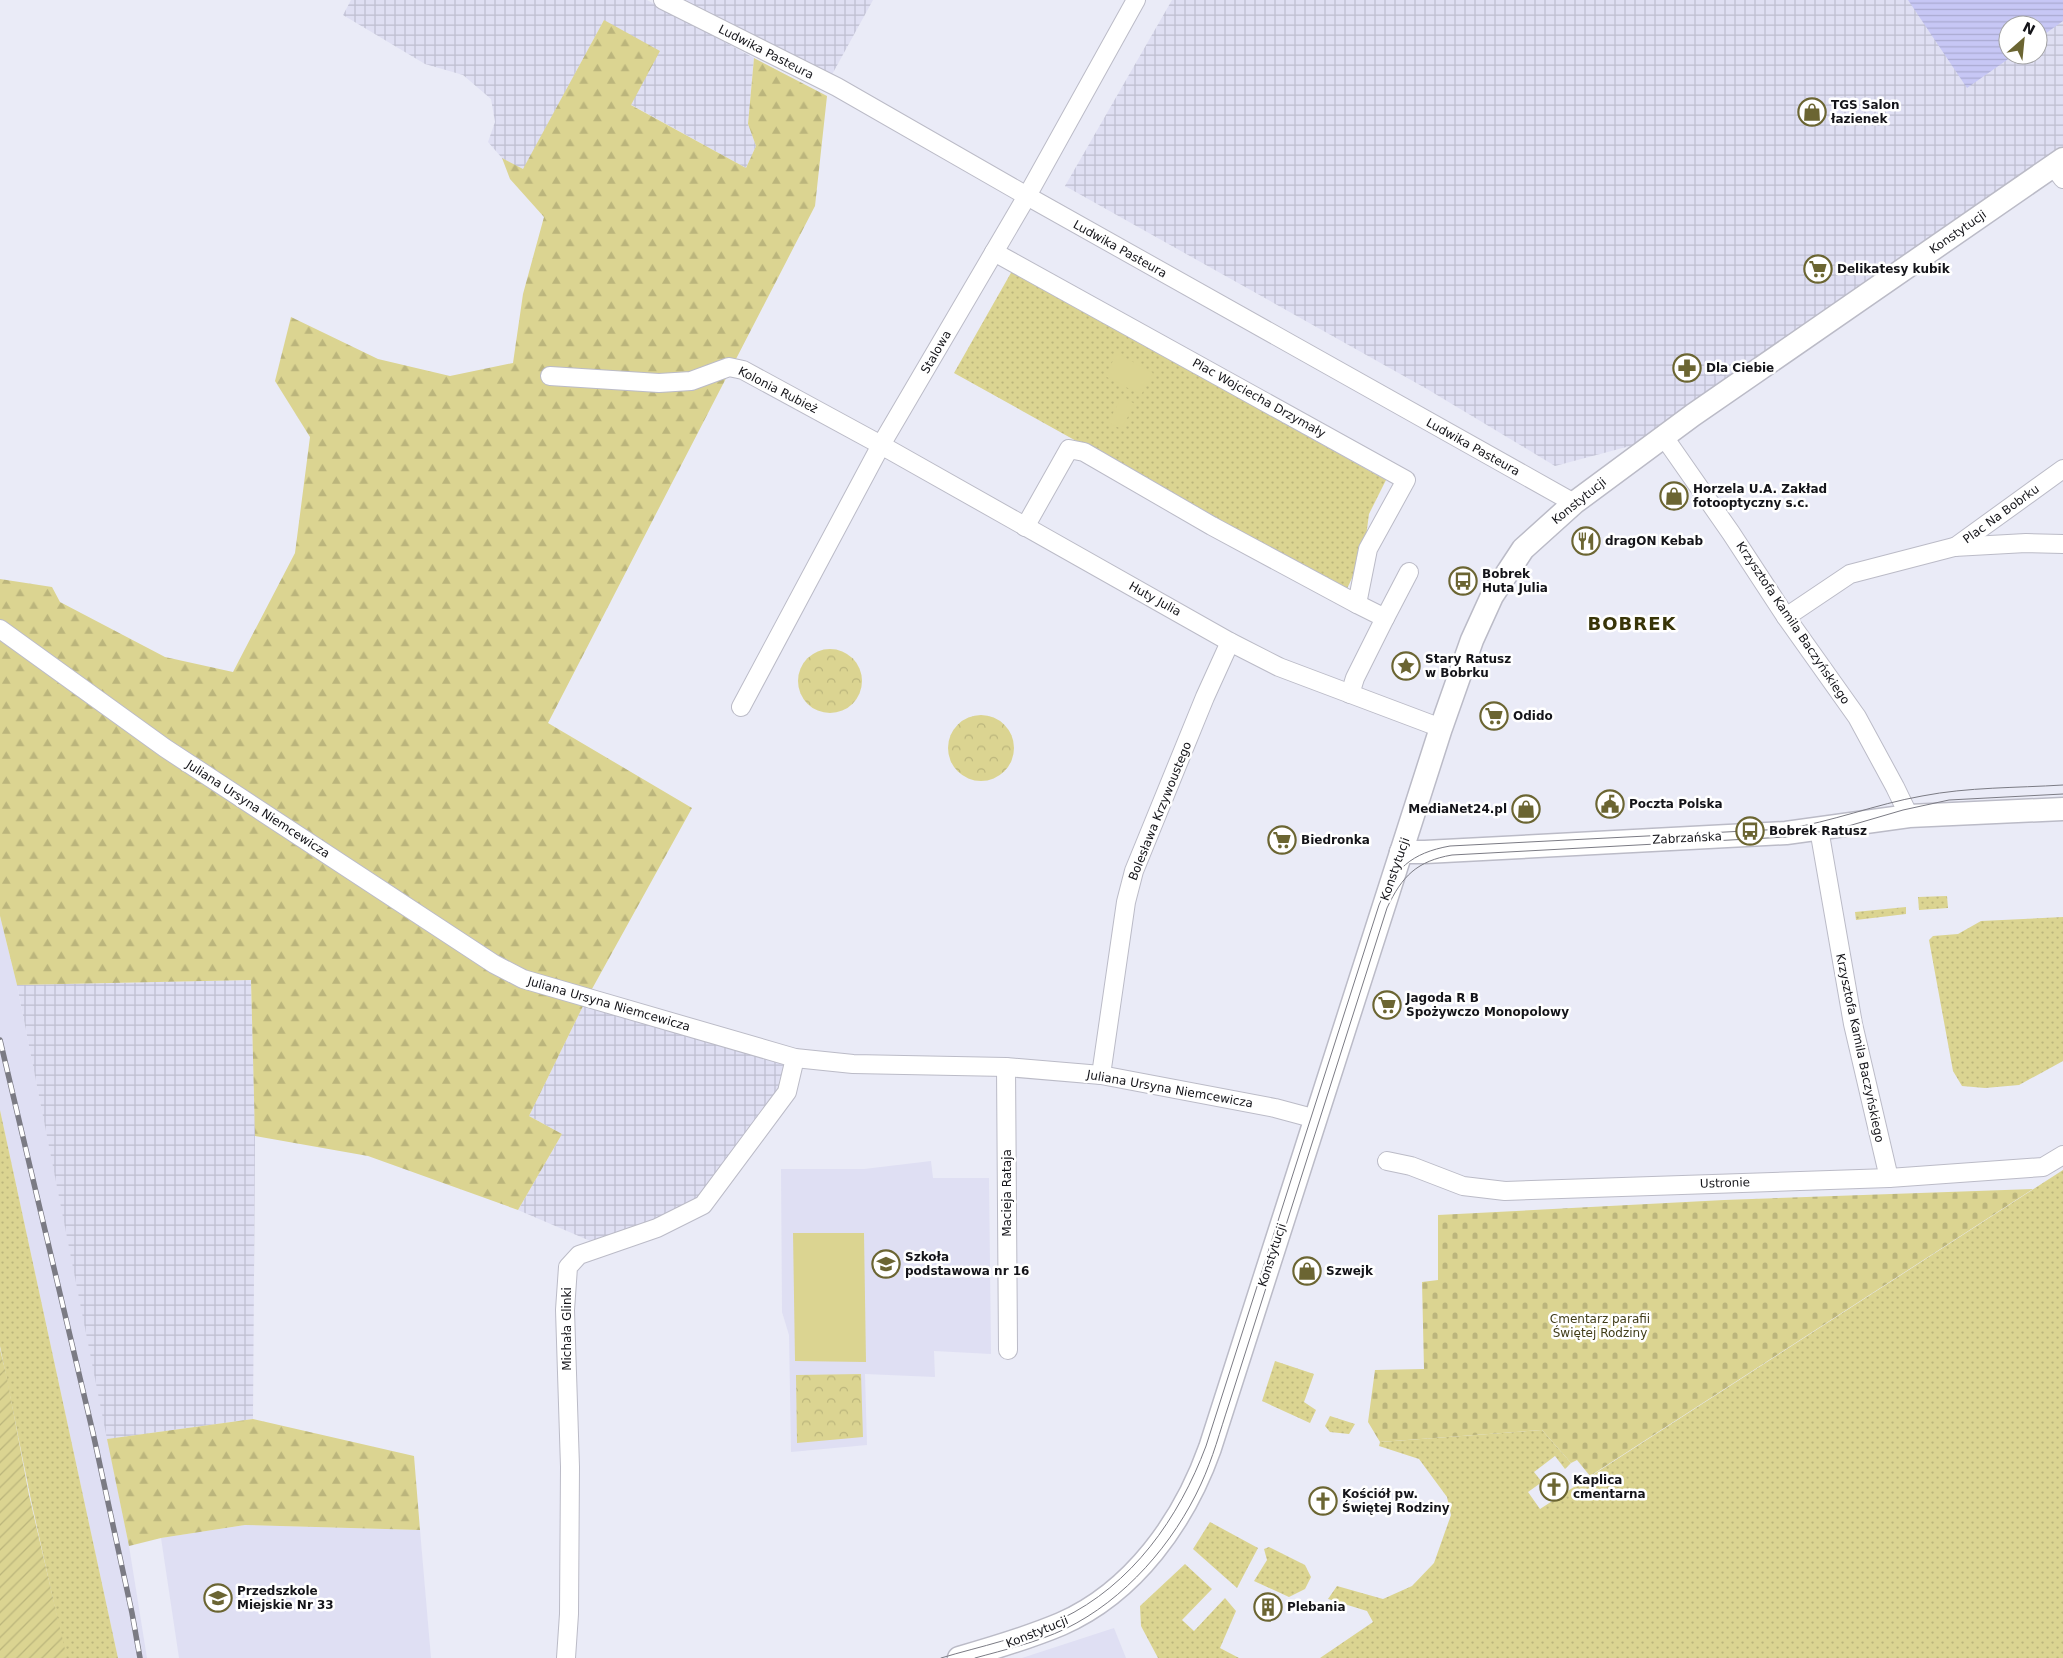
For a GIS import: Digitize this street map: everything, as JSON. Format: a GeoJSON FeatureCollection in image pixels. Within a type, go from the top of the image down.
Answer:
{"type":"FeatureCollection","features":[{"type":"Feature","properties":{"kind":"street","name":"Ludwika Pasteura"},"geometry":{"type":"LineString","coordinates":[[663,0],[837,87],[1027,196],[1574,503]]}},
{"type":"Feature","properties":{"kind":"street","name":"Stalowa"},"geometry":{"type":"LineString","coordinates":[[741,707],[881,445],[1027,196],[1136,0]]}},
{"type":"Feature","properties":{"kind":"street","name":"Konstytucji"},"geometry":{"type":"LineString","coordinates":[[959,1658],[1002,1646],[1062,1624],[1095,1606],[1124,1583],[1147,1558],[1175,1521],[1197,1481],[1210,1448],[1440,728],[1472,640],[1492,596],[1523,548],[1574,503],[1664,437],[2060,168]]}},
{"type":"Feature","properties":{"kind":"street","name":"Plac Wojciecha Drzymały"},"geometry":{"type":"LineString","coordinates":[[994,252],[1406,480],[1368,548],[1357,604]]}},
{"type":"Feature","properties":{"kind":"street","name":"Kolonia Rubież"},"geometry":{"type":"LineString","coordinates":[[550,376],[659,383],[691,381],[729,367],[743,370],[881,445]]}},
{"type":"Feature","properties":{"kind":"street","name":"Krzysztofa Kamila Baczyńskiego"},"geometry":{"type":"LineString","coordinates":[[1664,437],[1731,533],[1786,618],[1857,717],[1895,787],[1908,816]]}},
{"type":"Feature","properties":{"kind":"street","name":"Huty Julia"},"geometry":{"type":"LineString","coordinates":[[881,445],[1230,642],[1279,667],[1440,728]]}},
{"type":"Feature","properties":{"kind":"street"},"geometry":{"type":"LineString","coordinates":[[1025,527],[1069,449],[1084,452],[1212,526],[1385,618]]}},
{"type":"Feature","properties":{"kind":"street","name":"Plac Na Bobrku"},"geometry":{"type":"LineString","coordinates":[[1954,547],[2063,469]]}},
{"type":"Feature","properties":{"kind":"street","name":"Plac Na Bobrku"},"geometry":{"type":"LineString","coordinates":[[1954,547],[2026,543],[2063,544]]}},
{"type":"Feature","properties":{"kind":"street"},"geometry":{"type":"LineString","coordinates":[[1786,618],[1850,574],[1954,547]]}},
{"type":"Feature","properties":{"kind":"street"},"geometry":{"type":"LineString","coordinates":[[1350,694],[1355,678],[1410,572]]}},
{"type":"Feature","properties":{"kind":"street","name":"Juliana Ursyna Niemcewicza"},"geometry":{"type":"LineString","coordinates":[[0,629],[165,748],[494,964],[523,979],[795,1058],[852,1064],[1006,1067],[1101,1075],[1275,1108],[1316,1119]]}},
{"type":"Feature","properties":{"kind":"street","name":"Bolesława Krzywoustego"},"geometry":{"type":"LineString","coordinates":[[1101,1075],[1126,902],[1134,871],[1230,642]]}},
{"type":"Feature","properties":{"kind":"street","name":"Zabrzańska"},"geometry":{"type":"LineString","coordinates":[[1401,852],[1441,852],[1777,834],[1908,816],[2063,809]]}},
{"type":"Feature","properties":{"kind":"street","name":"Krzysztofa Kamila Baczyńskiego"},"geometry":{"type":"LineString","coordinates":[[1819,829],[1853,1024],[1889,1178]]}},
{"type":"Feature","properties":{"kind":"street","name":"Michała Glinki"},"geometry":{"type":"LineString","coordinates":[[566,1658],[569,1614],[570,1467],[565,1310],[568,1267],[579,1255],[657,1228],[703,1205],[787,1092],[795,1058]]}},
{"type":"Feature","properties":{"kind":"street","name":"Macieja Rataja"},"geometry":{"type":"LineString","coordinates":[[1006,1067],[1008,1350]]}},
{"type":"Feature","properties":{"kind":"street","name":"Ustronie"},"geometry":{"type":"LineString","coordinates":[[1387,1160],[1411,1166],[1463,1186],[1505,1191],[1889,1178],[2043,1167],[2063,1155]]}},
{"type":"Feature","properties":{"kind":"shaded area"},"geometry":{"type":"Polygon","coordinates":[[[351,0],[647,0],[754,58],[748,124],[756,146],[746,168],[630,104],[604,20],[523,170],[502,158],[488,142],[495,122],[491,99],[463,75],[425,64],[343,15],[351,0]]]}},
{"type":"Feature","properties":{"kind":"shaded area"},"geometry":{"type":"Polygon","coordinates":[[[683,0],[873,0],[829,80],[683,0]]]}},
{"type":"Feature","properties":{"kind":"shaded area"},"geometry":{"type":"Polygon","coordinates":[[[1172,0],[2063,0],[2063,159],[1664,437],[1555,466],[1427,389],[1065,186],[1172,0]]]}},
{"type":"Feature","properties":{"kind":"shaded area"},"geometry":{"type":"Polygon","coordinates":[[[0,916],[17,985],[129,1546],[147,1658],[118,1658],[0,1110],[0,916]]]}},
{"type":"Feature","properties":{"kind":"shaded area"},"geometry":{"type":"Polygon","coordinates":[[[251,980],[255,1136],[253,1419],[107,1439],[17,985],[251,980]]]}},
{"type":"Feature","properties":{"kind":"shaded area"},"geometry":{"type":"Polygon","coordinates":[[[587,998],[795,1058],[787,1092],[703,1205],[602,1246],[518,1210],[562,1134],[529,1116],[587,998]]]}},
{"type":"Feature","properties":{"kind":"shaded area","name":"Szkoła podstawowa nr 16"},"geometry":{"type":"Polygon","coordinates":[[[931,1161],[933,1178],[989,1178],[991,1354],[934,1351],[935,1377],[865,1374],[867,1445],[791,1452],[789,1335],[782,1312],[781,1169],[864,1169],[931,1161]]]}},
{"type":"Feature","properties":{"kind":"shaded area"},"geometry":{"type":"Polygon","coordinates":[[[245,1525],[420,1530],[431,1658],[179,1658],[161,1538],[245,1525]]]}},
{"type":"Feature","properties":{"kind":"shaded area"},"geometry":{"type":"Polygon","coordinates":[[[1114,1628],[1126,1658],[1022,1658],[1114,1628]]]}},
{"type":"Feature","properties":{"kind":"green space"},"geometry":{"type":"Polygon","coordinates":[[[604,20],[660,51],[631,105],[746,168],[756,146],[748,124],[754,58],[827,96],[815,206],[548,723],[692,808],[587,998],[529,1116],[562,1134],[518,1210],[368,1156],[255,1136],[251,980],[17,985],[0,916],[0,579],[52,587],[60,602],[165,657],[233,672],[295,553],[310,437],[275,381],[291,317],[378,359],[450,376],[513,363],[523,294],[544,217],[510,179],[502,158],[523,169],[604,20]]]}},
{"type":"Feature","properties":{"kind":"green space"},"geometry":{"type":"Polygon","coordinates":[[[1012,271],[1386,480],[1369,514],[1364,552],[1346,591],[954,373],[1012,271]]]}},
{"type":"Feature","properties":{"kind":"green space"},"geometry":{"type":"Polygon","coordinates":[[[1117,353],[1153,373],[1141,395],[1105,376],[1117,353]]]}},
{"type":"Feature","properties":{"kind":"green space"},"geometry":{"type":"Polygon","coordinates":[[[1122,397],[1135,404],[1121,429],[1108,422],[1122,397]]]}},
{"type":"Feature","properties":{"kind":"green space"},"geometry":{"type":"Polygon","coordinates":[[[830,649],[842,652],[853,658],[859,669],[862,681],[859,693],[853,704],[842,710],[830,713],[818,710],[807,704],[801,693],[798,681],[801,669],[807,658],[818,652],[830,649]]]}},
{"type":"Feature","properties":{"kind":"green space"},"geometry":{"type":"Polygon","coordinates":[[[981,715],[994,718],[1004,725],[1011,735],[1014,748],[1011,761],[1004,771],[994,778],[981,781],[968,778],[958,771],[951,761],[948,748],[951,735],[958,725],[968,718],[981,715]]]}},
{"type":"Feature","properties":{"kind":"green space"},"geometry":{"type":"Polygon","coordinates":[[[1947,896],[1948,908],[1919,910],[1918,897],[1947,896]]]}},
{"type":"Feature","properties":{"kind":"green space"},"geometry":{"type":"Polygon","coordinates":[[[1906,907],[1906,914],[1856,920],[1855,912],[1906,907]]]}},
{"type":"Feature","properties":{"kind":"green space"},"geometry":{"type":"Polygon","coordinates":[[[2063,917],[2063,1061],[2019,1085],[1985,1088],[1962,1086],[1953,1071],[1929,940],[1933,936],[1958,934],[1981,921],[2063,917]]]}},
{"type":"Feature","properties":{"kind":"green space"},"geometry":{"type":"Polygon","coordinates":[[[0,1110],[118,1658],[66,1658],[31,1500],[0,1346],[0,1110]]]}},
{"type":"Feature","properties":{"kind":"green space"},"geometry":{"type":"Polygon","coordinates":[[[2063,1170],[2063,1658],[1320,1658],[1373,1622],[1367,1611],[1328,1599],[1337,1586],[1383,1599],[1412,1586],[1434,1563],[1451,1515],[1447,1497],[1419,1459],[1379,1446],[1380,1442],[1542,1430],[1571,1463],[1565,1469],[1555,1456],[1534,1472],[1542,1482],[1528,1492],[1540,1509],[2063,1170]]]}},
{"type":"Feature","properties":{"kind":"green space","name":"Cmentarz parafii Świętej Rodziny"},"geometry":{"type":"Polygon","coordinates":[[[2033,1189],[1590,1476],[1577,1460],[1571,1463],[1542,1430],[1380,1442],[1368,1422],[1375,1370],[1424,1369],[1422,1282],[1438,1280],[1438,1215],[1724,1200],[2033,1189]]]}},
{"type":"Feature","properties":{"kind":"green space"},"geometry":{"type":"Polygon","coordinates":[[[793,1233],[864,1233],[866,1362],[795,1361],[793,1233]]]}},
{"type":"Feature","properties":{"kind":"green space"},"geometry":{"type":"Polygon","coordinates":[[[0,1349],[29,1495],[67,1658],[0,1658],[0,1349]]]}},
{"type":"Feature","properties":{"kind":"green space"},"geometry":{"type":"Polygon","coordinates":[[[1275,1361],[1314,1374],[1304,1402],[1316,1410],[1310,1423],[1262,1401],[1275,1361]]]}},
{"type":"Feature","properties":{"kind":"green space"},"geometry":{"type":"Polygon","coordinates":[[[861,1374],[863,1437],[797,1443],[796,1375],[861,1374]]]}},
{"type":"Feature","properties":{"kind":"green space"},"geometry":{"type":"Polygon","coordinates":[[[1330,1416],[1355,1424],[1349,1434],[1330,1432],[1325,1426],[1330,1416]]]}},
{"type":"Feature","properties":{"kind":"green space"},"geometry":{"type":"Polygon","coordinates":[[[253,1419],[414,1456],[420,1530],[245,1525],[161,1538],[129,1546],[107,1439],[253,1419]]]}},
{"type":"Feature","properties":{"kind":"green space"},"geometry":{"type":"Polygon","coordinates":[[[1210,1522],[1258,1548],[1237,1588],[1193,1549],[1210,1522]]]}},
{"type":"Feature","properties":{"kind":"green space"},"geometry":{"type":"Polygon","coordinates":[[[1269,1547],[1305,1565],[1311,1577],[1305,1589],[1289,1597],[1254,1581],[1267,1560],[1264,1549],[1269,1547]]]}},
{"type":"Feature","properties":{"kind":"green space"},"geometry":{"type":"Polygon","coordinates":[[[1185,1564],[1212,1589],[1182,1620],[1194,1631],[1225,1598],[1236,1611],[1220,1648],[1239,1658],[1158,1658],[1141,1626],[1140,1606],[1185,1564]]]}},
{"type":"Feature","properties":{"kind":"water"},"geometry":{"type":"Polygon","coordinates":[[[1908,0],[2063,0],[2063,21],[2048,32],[2048,15],[1998,15],[1998,65],[2000,65],[1967,88],[1908,0]]]}},
{"type":"Feature","properties":{"kind":"tram line"},"geometry":{"type":"LineString","coordinates":[[941,1658],[1047,1626],[1087,1605],[1110,1588],[1150,1547],[1182,1499],[1206,1446],[1379,905],[1398,872],[1414,858],[1436,849],[1450,846],[1785,829],[1820,822],[1905,799],[1939,793],[1974,789],[2063,785]]}},
{"type":"Feature","properties":{"kind":"tram line"},"geometry":{"type":"LineString","coordinates":[[975,1658],[1055,1634],[1087,1617],[1127,1586],[1145,1568],[1162,1548],[1190,1506],[1201,1484],[1216,1444],[1387,908],[1399,887],[1412,872],[1429,861],[1452,855],[1786,837],[1838,829],[1903,810],[1949,800],[2063,794]]}},
{"type":"Feature","properties":{"kind":"railway"},"geometry":{"type":"LineString","coordinates":[[0,1040],[93,1433],[140,1658]]}},
{"type":"Feature","properties":{"kind":"place","name":"TGS Salon łazienek"},"geometry":{"type":"Point","coordinates":[1812,112]}},
{"type":"Feature","properties":{"kind":"place","name":"Delikatesy kubik"},"geometry":{"type":"Point","coordinates":[1818,269]}},
{"type":"Feature","properties":{"kind":"place","name":"Dla Ciebie"},"geometry":{"type":"Point","coordinates":[1687,368]}},
{"type":"Feature","properties":{"kind":"place","name":"Horzela U.A. Zakład fotooptyczny s.c."},"geometry":{"type":"Point","coordinates":[1674,496]}},
{"type":"Feature","properties":{"kind":"place","name":"dragON Kebab"},"geometry":{"type":"Point","coordinates":[1586,541]}},
{"type":"Feature","properties":{"kind":"place","name":"Bobrek Huta Julia"},"geometry":{"type":"Point","coordinates":[1463,581]}},
{"type":"Feature","properties":{"kind":"place","name":"Stary Ratusz w Bobrku"},"geometry":{"type":"Point","coordinates":[1406,666]}},
{"type":"Feature","properties":{"kind":"place","name":"Odido"},"geometry":{"type":"Point","coordinates":[1494,716]}},
{"type":"Feature","properties":{"kind":"place","name":"Poczta Polska"},"geometry":{"type":"Point","coordinates":[1610,804]}},
{"type":"Feature","properties":{"kind":"place","name":"MediaNet24.pl"},"geometry":{"type":"Point","coordinates":[1526,809]}},
{"type":"Feature","properties":{"kind":"place","name":"Bobrek Ratusz"},"geometry":{"type":"Point","coordinates":[1750,831]}},
{"type":"Feature","properties":{"kind":"place","name":"Biedronka"},"geometry":{"type":"Point","coordinates":[1282,840]}},
{"type":"Feature","properties":{"kind":"place","name":"Jagoda R B Spożywczo Monopolowy"},"geometry":{"type":"Point","coordinates":[1387,1005]}},
{"type":"Feature","properties":{"kind":"place","name":"Szkoła podstawowa nr 16"},"geometry":{"type":"Point","coordinates":[886,1264]}},
{"type":"Feature","properties":{"kind":"place","name":"Szwejk"},"geometry":{"type":"Point","coordinates":[1307,1271]}},
{"type":"Feature","properties":{"kind":"place","name":"Kaplica cmentarna"},"geometry":{"type":"Point","coordinates":[1554,1487]}},
{"type":"Feature","properties":{"kind":"place","name":"Kościół pw. Świętej Rodziny"},"geometry":{"type":"Point","coordinates":[1323,1501]}},
{"type":"Feature","properties":{"kind":"place","name":"Przedszkole Miejskie Nr 33"},"geometry":{"type":"Point","coordinates":[218,1598]}},
{"type":"Feature","properties":{"kind":"place","name":"Plebania"},"geometry":{"type":"Point","coordinates":[1268,1607]}},
{"type":"Feature","properties":{"kind":"district","name":"BOBREK"},"geometry":{"type":"Point","coordinates":[1632,624]}}]}
